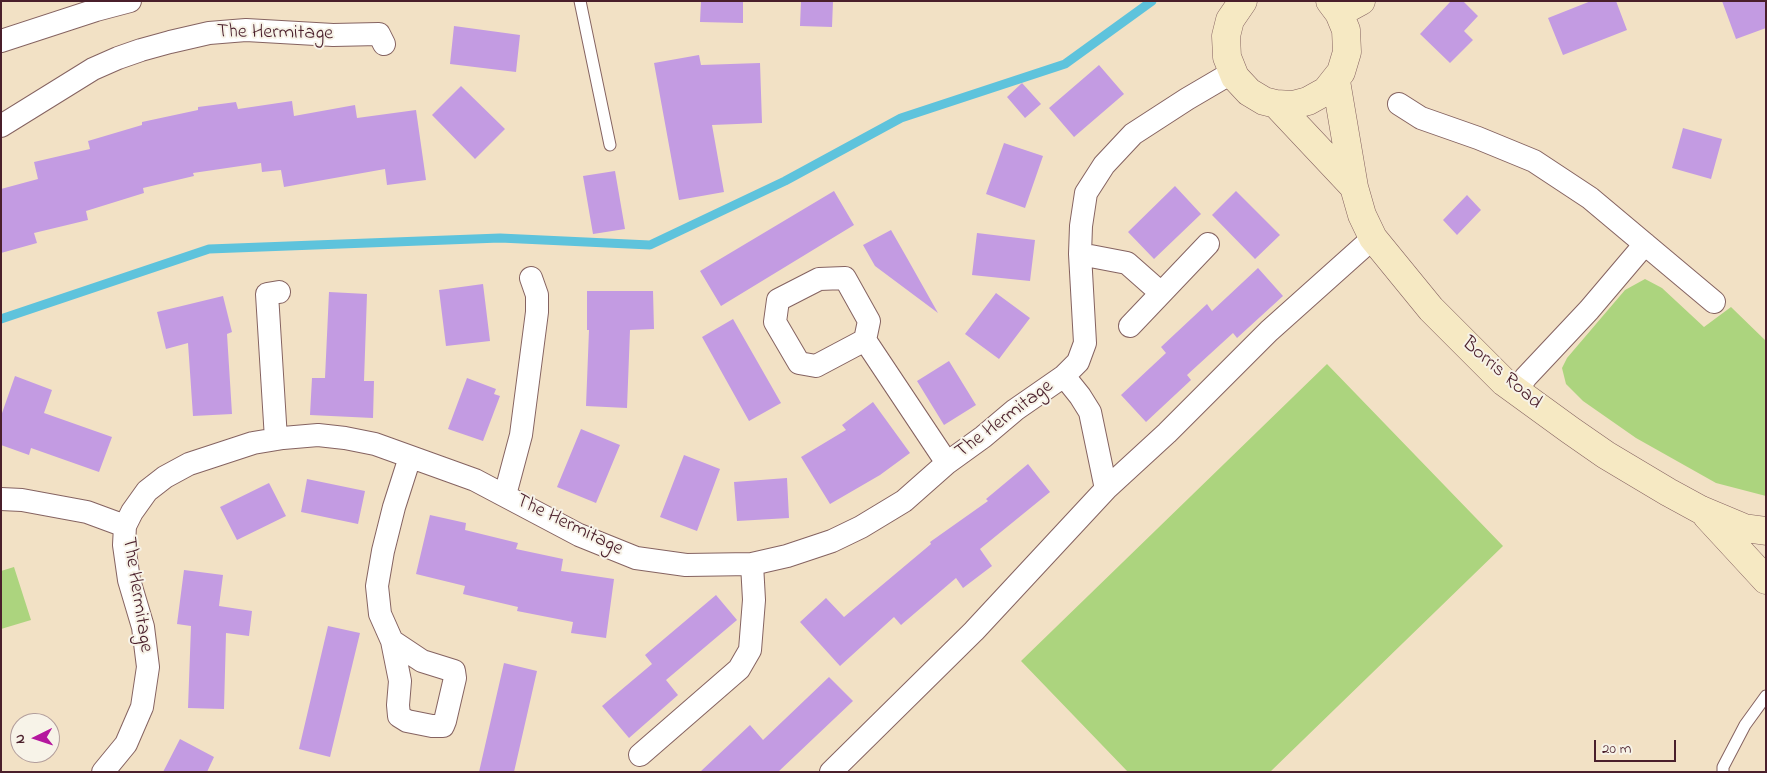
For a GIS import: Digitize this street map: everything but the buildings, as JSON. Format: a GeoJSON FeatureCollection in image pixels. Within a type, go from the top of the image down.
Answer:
{"type":"FeatureCollection","features":[{"type":"Feature","properties":{"kind":"street"},"geometry":{"type":"LineString","coordinates":[[1,41],[130,1]]}},
{"type":"Feature","properties":{"kind":"street"},"geometry":{"type":"LineString","coordinates":[[1243,1],[1230,20],[1226,36],[1225,50],[1234,77],[1249,92],[1264,101],[1293,105],[1308,101],[1326,91],[1336,81],[1341,72],[1347,52],[1343,5]]}},
{"type":"Feature","properties":{"kind":"street","name":"The Hermitage"},"geometry":{"type":"LineString","coordinates":[[1,126],[93,68],[141,50],[209,33],[246,30],[333,35],[380,34],[384,44]]}},
{"type":"Feature","properties":{"kind":"street","name":"The Hermitage"},"geometry":{"type":"LineString","coordinates":[[103,772],[126,744],[142,707],[148,668],[143,627],[129,580],[124,544],[125,526],[132,512],[147,491],[165,477],[188,464],[253,443],[318,435],[375,444],[475,480],[579,535],[636,558],[686,565],[752,564],[787,556],[832,540],[861,527],[904,501],[947,463],[983,437],[1015,410],[1064,376],[1078,362],[1085,343],[1080,254],[1081,226],[1086,193],[1104,165],[1133,134],[1233,72]]}},
{"type":"Feature","properties":{"kind":"street","name":"Borris Road"},"geometry":{"type":"LineString","coordinates":[[1336,81],[1354,187],[1362,215],[1374,238],[1431,309],[1504,382],[1606,455],[1701,510],[1744,528],[1766,531]]}},
{"type":"Feature","properties":{"kind":"street","name":"Borris Road"},"geometry":{"type":"LineString","coordinates":[[1276,104],[1354,187]]}},
{"type":"Feature","properties":{"kind":"street"},"geometry":{"type":"LineString","coordinates":[[1399,104],[1421,118],[1478,138],[1534,161],[1590,198],[1714,302]]}},
{"type":"Feature","properties":{"kind":"street"},"geometry":{"type":"LineString","coordinates":[[831,772],[974,631],[1106,489],[1167,433],[1269,331],[1374,238]]}},
{"type":"Feature","properties":{"kind":"street"},"geometry":{"type":"LineString","coordinates":[[1130,326],[1208,244]]}},
{"type":"Feature","properties":{"kind":"street"},"geometry":{"type":"LineString","coordinates":[[1516,391],[1526,377],[1590,310],[1645,244]]}},
{"type":"Feature","properties":{"kind":"street"},"geometry":{"type":"LineString","coordinates":[[1080,254],[1127,263],[1161,293]]}},
{"type":"Feature","properties":{"kind":"street","name":"The Hermitage"},"geometry":{"type":"LineString","coordinates":[[505,495],[522,435],[537,312],[537,295],[531,278]]}},
{"type":"Feature","properties":{"kind":"street"},"geometry":{"type":"LineString","coordinates":[[844,278],[869,321],[865,340],[816,366],[799,363],[775,322],[778,300],[819,279],[844,278]]}},
{"type":"Feature","properties":{"kind":"street"},"geometry":{"type":"LineString","coordinates":[[276,439],[267,294],[280,292]]}},
{"type":"Feature","properties":{"kind":"street","name":"The Hermitage"},"geometry":{"type":"LineString","coordinates":[[865,340],[947,463]]}},
{"type":"Feature","properties":{"kind":"street","name":"The Hermitage"},"geometry":{"type":"LineString","coordinates":[[1064,376],[1090,412],[1106,489]]}},
{"type":"Feature","properties":{"kind":"street"},"geometry":{"type":"LineString","coordinates":[[392,641],[380,614],[377,586],[383,551],[410,457]]}},
{"type":"Feature","properties":{"kind":"street","name":"The Hermitage"},"geometry":{"type":"LineString","coordinates":[[1,499],[22,500],[87,512],[125,526]]}},
{"type":"Feature","properties":{"kind":"street","name":"Borris Road"},"geometry":{"type":"LineString","coordinates":[[1701,510],[1766,580]]}},
{"type":"Feature","properties":{"kind":"street"},"geometry":{"type":"LineString","coordinates":[[640,756],[739,669],[750,650],[754,600],[752,564]]}},
{"type":"Feature","properties":{"kind":"lane"},"geometry":{"type":"LineString","coordinates":[[580,1],[610,145]]}},
{"type":"Feature","properties":{"kind":"lane"},"geometry":{"type":"LineString","coordinates":[[1723,772],[1745,725],[1766,696]]}},
{"type":"Feature","properties":{"kind":"green space"},"geometry":{"type":"Polygon","coordinates":[[[1645,279],[1662,288],[1704,327],[1731,307],[1766,341],[1766,496],[1716,483],[1636,438],[1583,401],[1566,384],[1562,368],[1567,358],[1625,290],[1645,279]]]}},
{"type":"Feature","properties":{"kind":"green space"},"geometry":{"type":"Polygon","coordinates":[[[1327,364],[1503,546],[1270,772],[1128,772],[1021,661],[1327,364]]]}},
{"type":"Feature","properties":{"kind":"green space"},"geometry":{"type":"Polygon","coordinates":[[[14,567],[31,620],[1,629],[1,571],[14,567]]]}},
{"type":"Feature","properties":{"kind":"waterway"},"geometry":{"type":"LineString","coordinates":[[1,319],[209,249],[500,238],[650,245],[785,181],[901,118],[1065,64],[1152,1]]}}]}
